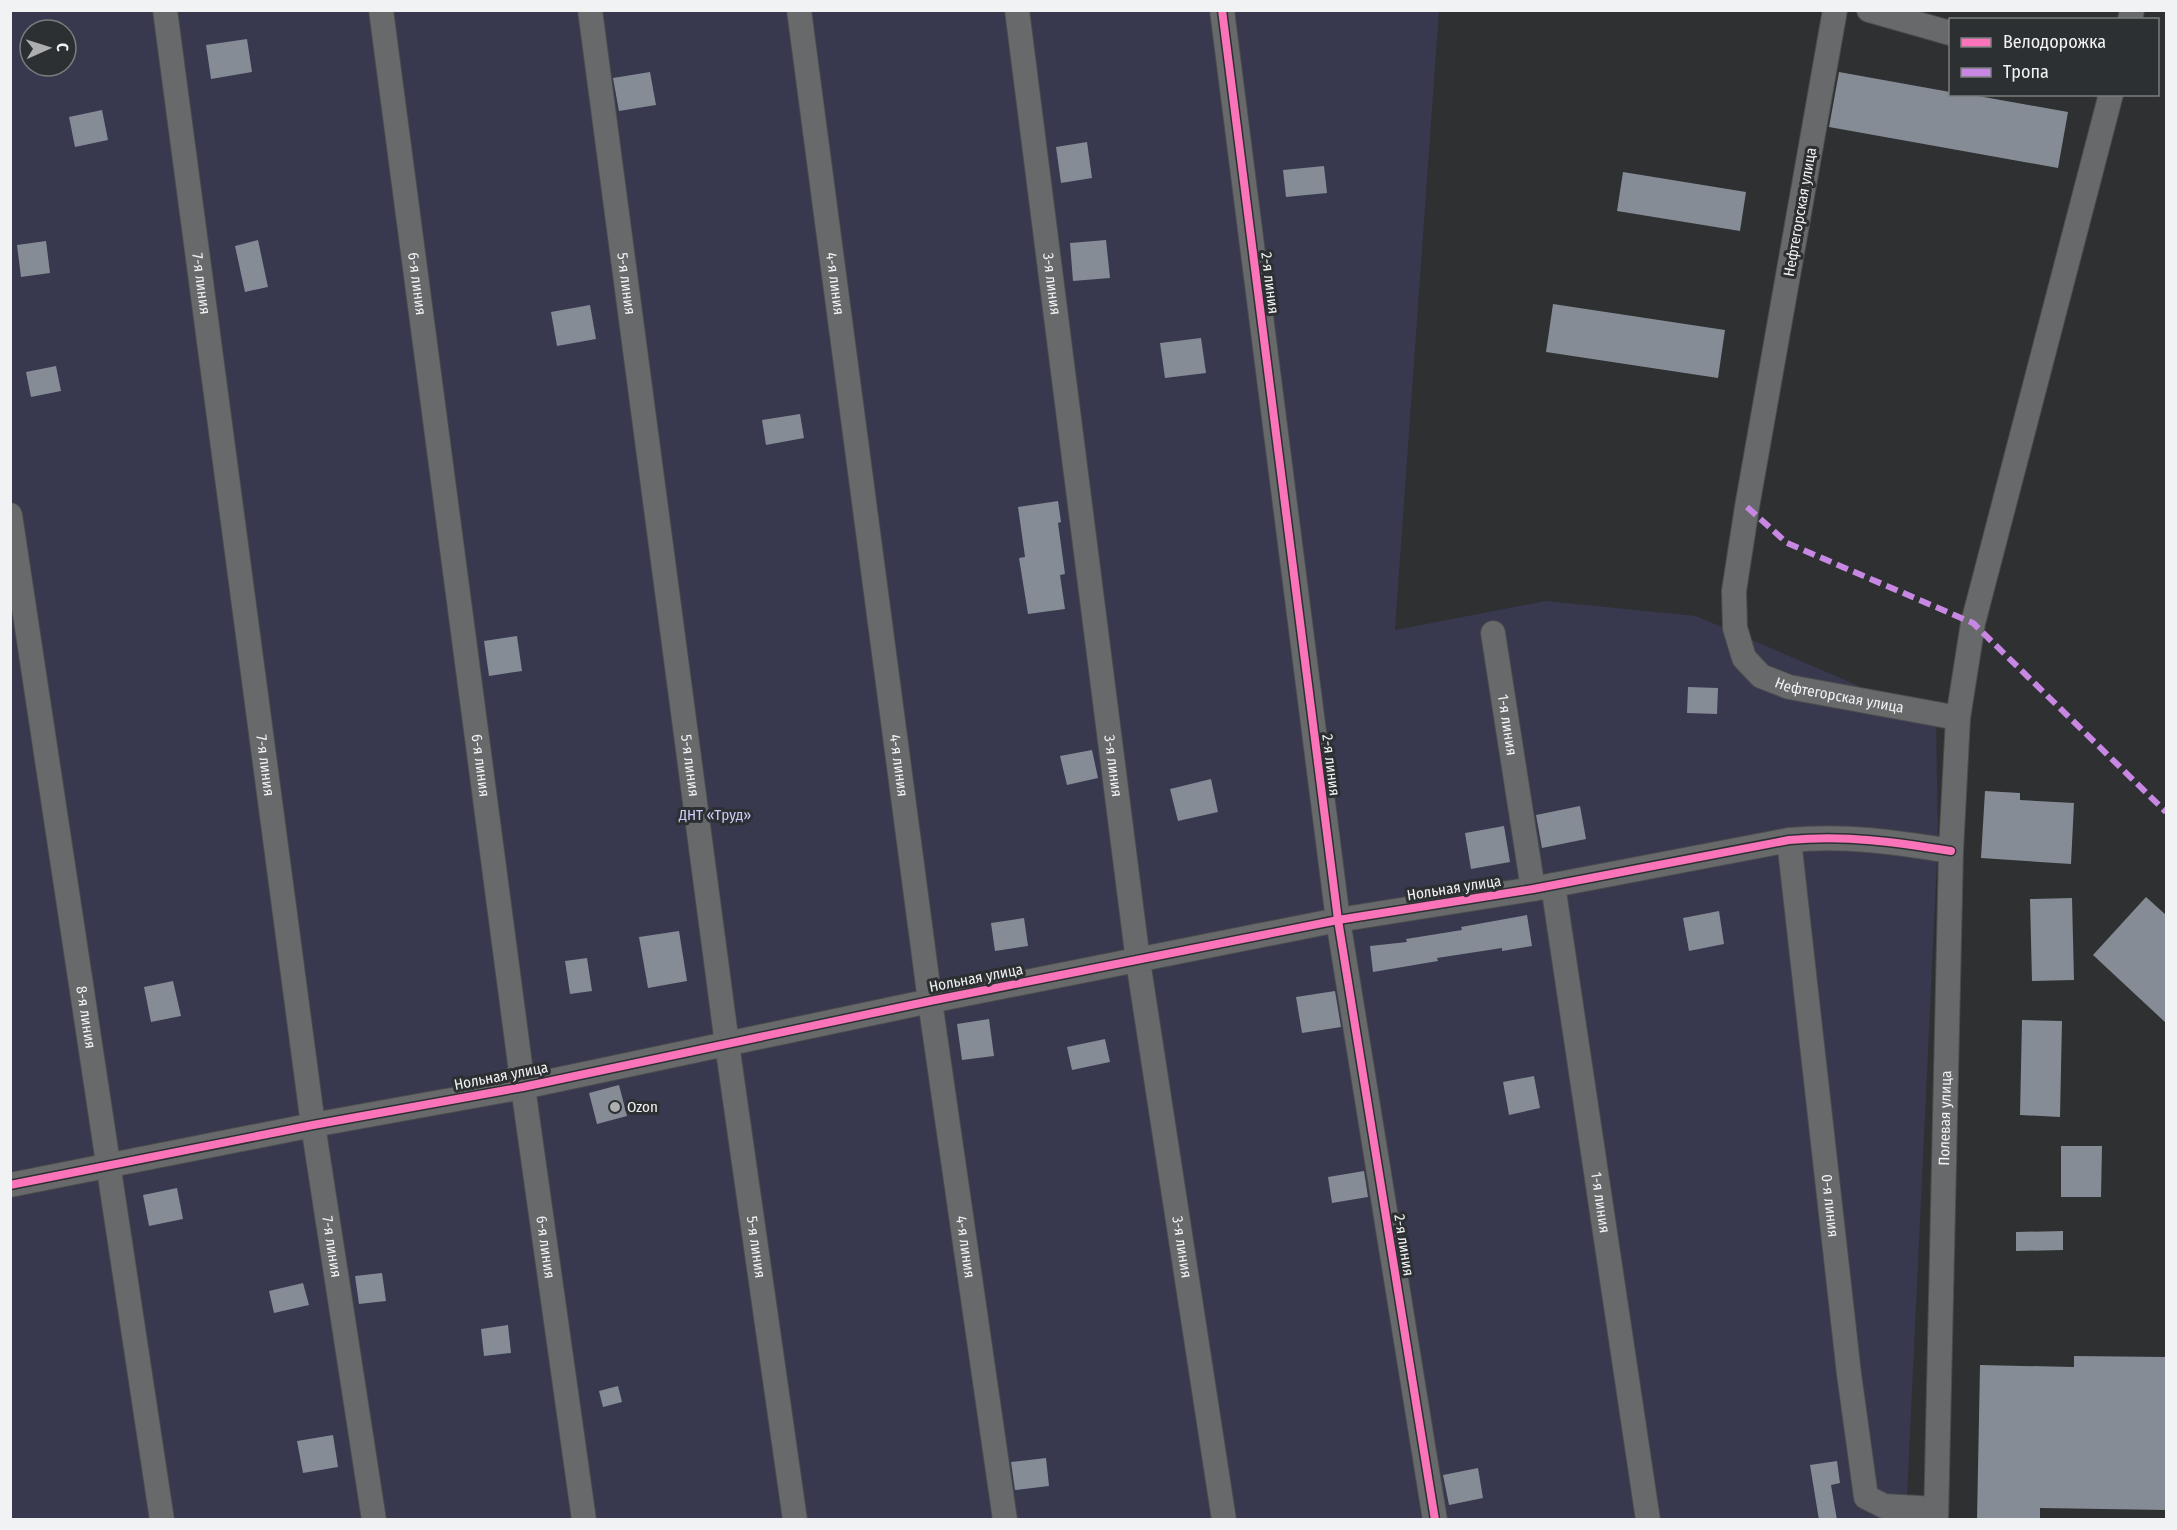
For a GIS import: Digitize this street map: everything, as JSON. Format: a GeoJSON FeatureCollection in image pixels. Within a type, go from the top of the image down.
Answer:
{"type":"FeatureCollection","features":[{"type":"Feature","properties":{"kind":"street","name":"7-я линия"},"geometry":{"type":"LineString","coordinates":[[165,10],[313,1125],[374,1520]]}},
{"type":"Feature","properties":{"kind":"street","name":"6-я линия"},"geometry":{"type":"LineString","coordinates":[[381,10],[523,1086],[584,1520]]}},
{"type":"Feature","properties":{"kind":"street","name":"5-я линия"},"geometry":{"type":"LineString","coordinates":[[590,10],[727,1044],[795,1520]]}},
{"type":"Feature","properties":{"kind":"street","name":"4-я линия"},"geometry":{"type":"LineString","coordinates":[[799,10],[930,1001],[1005,1520]]}},
{"type":"Feature","properties":{"kind":"street","name":"3-я линия"},"geometry":{"type":"LineString","coordinates":[[1017,10],[1138,961],[1224,1520]]}},
{"type":"Feature","properties":{"kind":"street","name":"2-я линия"},"geometry":{"type":"LineString","coordinates":[[1222,10],[1338,920],[1435,1520]]}},
{"type":"Feature","properties":{"kind":"street","name":"Нефтегорская улица"},"geometry":{"type":"LineString","coordinates":[[1835,10],[1747,507],[1734,591],[1735,628],[1744,658],[1761,676],[1788,687],[1958,718]]}},
{"type":"Feature","properties":{"kind":"street"},"geometry":{"type":"LineString","coordinates":[[1869,10],[1949,33]]}},
{"type":"Feature","properties":{"kind":"street"},"geometry":{"type":"LineString","coordinates":[[1958,718],[1973,623],[2110,96]]}},
{"type":"Feature","properties":{"kind":"street","name":"8-я линия"},"geometry":{"type":"LineString","coordinates":[[10,515],[162,1520]]}},
{"type":"Feature","properties":{"kind":"street","name":"1-я линия"},"geometry":{"type":"LineString","coordinates":[[1493,633],[1543,887],[1648,1520]]}},
{"type":"Feature","properties":{"kind":"street","name":"Полевая улица"},"geometry":{"type":"LineString","coordinates":[[1936,1514],[1952,851],[1958,718]]}},
{"type":"Feature","properties":{"kind":"street","name":"Нольная улица"},"geometry":{"type":"LineString","coordinates":[[10,1185],[523,1086],[930,1001],[1338,920],[1543,887],[1790,840],[1825,837],[1875,839],[1952,851]]}},
{"type":"Feature","properties":{"kind":"street","name":"0-я линия"},"geometry":{"type":"LineString","coordinates":[[1790,840],[1849,1374],[1866,1497],[1884,1506],[1936,1514]]}},
{"type":"Feature","properties":{"kind":"green space","name":"ДНТ «Труд»"},"geometry":{"type":"Polygon","coordinates":[[[10,11],[1439,11],[1395,630],[1546,601],[1696,616],[1936,719],[1938,840],[1906,1519],[11,1519],[10,11]]]}},
{"type":"Feature","properties":{"kind":"building"},"geometry":{"type":"Polygon","coordinates":[[[247,39],[252,72],[211,79],[206,45],[247,39]]]}},
{"type":"Feature","properties":{"kind":"building"},"geometry":{"type":"Polygon","coordinates":[[[650,72],[656,105],[619,111],[613,78],[650,72]]]}},
{"type":"Feature","properties":{"kind":"building"},"geometry":{"type":"Polygon","coordinates":[[[1839,72],[1949,92],[1949,96],[1978,96],[2068,112],[2058,168],[1829,127],[1839,72]]]}},
{"type":"Feature","properties":{"kind":"building"},"geometry":{"type":"Polygon","coordinates":[[[102,110],[108,140],[75,147],[69,117],[102,110]]]}},
{"type":"Feature","properties":{"kind":"building"},"geometry":{"type":"Polygon","coordinates":[[[1087,142],[1092,178],[1061,183],[1056,147],[1087,142]]]}},
{"type":"Feature","properties":{"kind":"building"},"geometry":{"type":"Polygon","coordinates":[[[1324,166],[1327,193],[1286,197],[1283,170],[1324,166]]]}},
{"type":"Feature","properties":{"kind":"building"},"geometry":{"type":"Polygon","coordinates":[[[1623,172],[1746,192],[1740,231],[1617,211],[1623,172]]]}},
{"type":"Feature","properties":{"kind":"building"},"geometry":{"type":"Polygon","coordinates":[[[258,240],[268,287],[245,292],[235,246],[258,240]]]}},
{"type":"Feature","properties":{"kind":"building"},"geometry":{"type":"Polygon","coordinates":[[[1106,240],[1110,278],[1073,281],[1070,243],[1106,240]]]}},
{"type":"Feature","properties":{"kind":"building"},"geometry":{"type":"Polygon","coordinates":[[[46,241],[50,273],[21,277],[17,245],[46,241]]]}},
{"type":"Feature","properties":{"kind":"building"},"geometry":{"type":"Polygon","coordinates":[[[1553,304],[1725,330],[1718,378],[1546,352],[1553,304]]]}},
{"type":"Feature","properties":{"kind":"building"},"geometry":{"type":"Polygon","coordinates":[[[590,305],[596,339],[557,346],[551,312],[590,305]]]}},
{"type":"Feature","properties":{"kind":"building"},"geometry":{"type":"Polygon","coordinates":[[[1201,338],[1206,373],[1165,378],[1160,343],[1201,338]]]}},
{"type":"Feature","properties":{"kind":"building"},"geometry":{"type":"Polygon","coordinates":[[[56,366],[61,391],[31,397],[26,372],[56,366]]]}},
{"type":"Feature","properties":{"kind":"building"},"geometry":{"type":"Polygon","coordinates":[[[800,414],[804,438],[766,445],[762,420],[800,414]]]}},
{"type":"Feature","properties":{"kind":"building"},"geometry":{"type":"Polygon","coordinates":[[[1058,501],[1061,522],[1058,523],[1065,574],[1060,575],[1065,609],[1028,614],[1019,558],[1025,557],[1018,507],[1058,501]]]}},
{"type":"Feature","properties":{"kind":"building"},"geometry":{"type":"Polygon","coordinates":[[[517,636],[522,671],[489,676],[484,641],[517,636]]]}},
{"type":"Feature","properties":{"kind":"building"},"geometry":{"type":"Polygon","coordinates":[[[1688,687],[1718,688],[1717,714],[1687,713],[1688,687]]]}},
{"type":"Feature","properties":{"kind":"building"},"geometry":{"type":"Polygon","coordinates":[[[1092,750],[1098,778],[1067,785],[1060,756],[1092,750]]]}},
{"type":"Feature","properties":{"kind":"building"},"geometry":{"type":"Polygon","coordinates":[[[1211,779],[1218,812],[1178,821],[1170,789],[1211,779]]]}},
{"type":"Feature","properties":{"kind":"building"},"geometry":{"type":"Polygon","coordinates":[[[1985,791],[2020,793],[2020,800],[2074,803],[2071,864],[1981,858],[1985,791]]]}},
{"type":"Feature","properties":{"kind":"building"},"geometry":{"type":"Polygon","coordinates":[[[1580,806],[1586,839],[1542,848],[1536,815],[1580,806]]]}},
{"type":"Feature","properties":{"kind":"building"},"geometry":{"type":"Polygon","coordinates":[[[1504,826],[1510,862],[1471,869],[1465,833],[1504,826]]]}},
{"type":"Feature","properties":{"kind":"building"},"geometry":{"type":"Polygon","coordinates":[[[2146,897],[2166,915],[2166,1023],[2093,955],[2146,897]]]}},
{"type":"Feature","properties":{"kind":"building"},"geometry":{"type":"Polygon","coordinates":[[[2072,898],[2074,980],[2032,981],[2030,899],[2072,898]]]}},
{"type":"Feature","properties":{"kind":"building"},"geometry":{"type":"Polygon","coordinates":[[[1719,911],[1724,944],[1689,951],[1683,918],[1719,911]]]}},
{"type":"Feature","properties":{"kind":"building"},"geometry":{"type":"Polygon","coordinates":[[[1527,915],[1532,946],[1437,958],[1438,961],[1373,972],[1370,946],[1407,942],[1406,939],[1462,930],[1461,927],[1527,915]]]}},
{"type":"Feature","properties":{"kind":"building"},"geometry":{"type":"Polygon","coordinates":[[[1024,918],[1028,946],[995,951],[991,923],[1024,918]]]}},
{"type":"Feature","properties":{"kind":"building"},"geometry":{"type":"Polygon","coordinates":[[[679,931],[687,981],[648,988],[639,937],[679,931]]]}},
{"type":"Feature","properties":{"kind":"building"},"geometry":{"type":"Polygon","coordinates":[[[587,958],[592,991],[570,994],[565,961],[587,958]]]}},
{"type":"Feature","properties":{"kind":"building"},"geometry":{"type":"Polygon","coordinates":[[[173,981],[181,1016],[151,1022],[144,987],[173,981]]]}},
{"type":"Feature","properties":{"kind":"building"},"geometry":{"type":"Polygon","coordinates":[[[1335,991],[1341,1027],[1302,1033],[1296,997],[1335,991]]]}},
{"type":"Feature","properties":{"kind":"building"},"geometry":{"type":"Polygon","coordinates":[[[989,1019],[994,1056],[962,1060],[957,1024],[989,1019]]]}},
{"type":"Feature","properties":{"kind":"building"},"geometry":{"type":"Polygon","coordinates":[[[2022,1020],[2062,1021],[2060,1117],[2020,1115],[2022,1020]]]}},
{"type":"Feature","properties":{"kind":"building"},"geometry":{"type":"Polygon","coordinates":[[[1105,1039],[1110,1062],[1072,1070],[1067,1047],[1105,1039]]]}},
{"type":"Feature","properties":{"kind":"building"},"geometry":{"type":"Polygon","coordinates":[[[1534,1076],[1540,1108],[1509,1115],[1503,1082],[1534,1076]]]}},
{"type":"Feature","properties":{"kind":"building"},"geometry":{"type":"Polygon","coordinates":[[[619,1085],[627,1116],[597,1124],[589,1093],[619,1085]]]}},
{"type":"Feature","properties":{"kind":"building"},"geometry":{"type":"Polygon","coordinates":[[[2061,1146],[2102,1146],[2101,1197],[2061,1197],[2061,1146]]]}},
{"type":"Feature","properties":{"kind":"building"},"geometry":{"type":"Polygon","coordinates":[[[1364,1171],[1368,1197],[1332,1203],[1328,1177],[1364,1171]]]}},
{"type":"Feature","properties":{"kind":"building"},"geometry":{"type":"Polygon","coordinates":[[[177,1188],[183,1219],[149,1226],[143,1195],[177,1188]]]}},
{"type":"Feature","properties":{"kind":"building"},"geometry":{"type":"Polygon","coordinates":[[[2063,1231],[2063,1250],[2016,1251],[2016,1232],[2063,1231]]]}},
{"type":"Feature","properties":{"kind":"building"},"geometry":{"type":"Polygon","coordinates":[[[382,1273],[386,1301],[359,1304],[355,1276],[382,1273]]]}},
{"type":"Feature","properties":{"kind":"building"},"geometry":{"type":"Polygon","coordinates":[[[303,1283],[309,1305],[274,1313],[269,1291],[303,1283]]]}},
{"type":"Feature","properties":{"kind":"building"},"geometry":{"type":"Polygon","coordinates":[[[508,1325],[511,1353],[484,1356],[481,1329],[508,1325]]]}},
{"type":"Feature","properties":{"kind":"building"},"geometry":{"type":"Polygon","coordinates":[[[2074,1356],[2166,1357],[2166,1510],[2040,1508],[2040,1520],[1977,1520],[1980,1365],[2074,1367],[2074,1356]]]}},
{"type":"Feature","properties":{"kind":"building"},"geometry":{"type":"Polygon","coordinates":[[[618,1386],[622,1402],[603,1407],[599,1391],[618,1386]]]}},
{"type":"Feature","properties":{"kind":"building"},"geometry":{"type":"Polygon","coordinates":[[[333,1435],[338,1467],[303,1473],[297,1441],[333,1435]]]}},
{"type":"Feature","properties":{"kind":"building"},"geometry":{"type":"Polygon","coordinates":[[[1046,1458],[1049,1486],[1015,1490],[1011,1462],[1046,1458]]]}},
{"type":"Feature","properties":{"kind":"building"},"geometry":{"type":"Polygon","coordinates":[[[1837,1461],[1840,1483],[1831,1485],[1837,1520],[1819,1520],[1810,1465],[1837,1461]]]}},
{"type":"Feature","properties":{"kind":"building"},"geometry":{"type":"Polygon","coordinates":[[[1478,1468],[1483,1498],[1449,1505],[1443,1475],[1478,1468]]]}},
{"type":"Feature","properties":{"kind":"marked path"},"geometry":{"type":"LineString","coordinates":[[1747,507],[1787,543],[1973,623],[2166,812]]}},
{"type":"Feature","properties":{"kind":"cycle path"},"geometry":{"type":"LineString","coordinates":[[1222,10],[1338,920],[1435,1520]]}},
{"type":"Feature","properties":{"kind":"cycle path"},"geometry":{"type":"LineString","coordinates":[[10,1185],[313,1125],[523,1087],[930,1001],[1338,920],[1533,889],[1789,840],[1851,839],[1951,851]]}},
{"type":"Feature","properties":{"kind":"place","name":"Ozon"},"geometry":{"type":"Point","coordinates":[615,1107]}}]}
